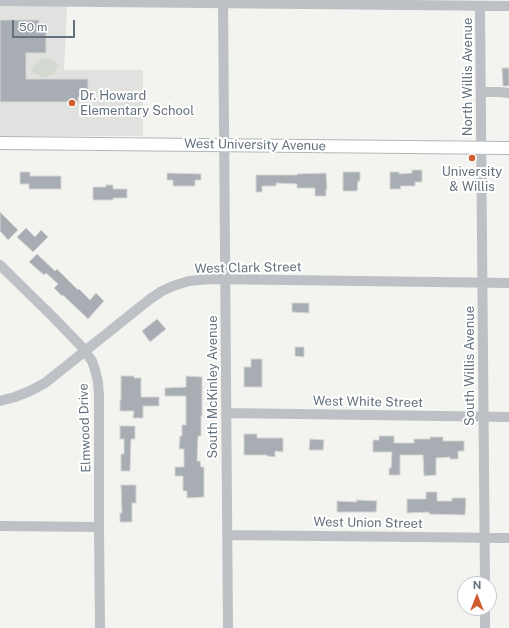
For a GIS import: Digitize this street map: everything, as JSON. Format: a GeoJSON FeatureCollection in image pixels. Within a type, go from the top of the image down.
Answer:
{"type":"FeatureCollection","features":[{"type":"Feature","properties":{"kind":"main road","name":"West University Avenue"},"geometry":{"type":"LineString","coordinates":[[0,143],[509,148]]}},
{"type":"Feature","properties":{"kind":"street"},"geometry":{"type":"LineString","coordinates":[[0,1],[509,6]]}},
{"type":"Feature","properties":{"kind":"street","name":"South McKinley Avenue"},"geometry":{"type":"LineString","coordinates":[[223,2],[228,628]]}},
{"type":"Feature","properties":{"kind":"street","name":"North Willis Avenue"},"geometry":{"type":"LineString","coordinates":[[480,6],[481,148]]}},
{"type":"Feature","properties":{"kind":"street"},"geometry":{"type":"LineString","coordinates":[[481,92],[509,93]]}},
{"type":"Feature","properties":{"kind":"street","name":"South Willis Avenue"},"geometry":{"type":"LineString","coordinates":[[481,148],[485,576]]}},
{"type":"Feature","properties":{"kind":"street","name":"Elmwood Drive"},"geometry":{"type":"LineString","coordinates":[[0,265],[85,350],[92,361],[95,370],[98,389],[100,628]]}},
{"type":"Feature","properties":{"kind":"street","name":"West Clark Street"},"geometry":{"type":"LineString","coordinates":[[0,401],[30,391],[45,383],[150,299],[173,286],[189,282],[225,280],[509,283]]}},
{"type":"Feature","properties":{"kind":"street","name":"West White Street"},"geometry":{"type":"LineString","coordinates":[[226,413],[509,417]]}},
{"type":"Feature","properties":{"kind":"street"},"geometry":{"type":"LineString","coordinates":[[0,526],[99,527]]}},
{"type":"Feature","properties":{"kind":"street","name":"West Union Street"},"geometry":{"type":"LineString","coordinates":[[227,535],[509,538]]}},
{"type":"Feature","properties":{"kind":"street"},"geometry":{"type":"LineString","coordinates":[[485,616],[485,628]]}},
{"type":"Feature","properties":{"kind":"shaded area","name":"Dr. Howard Elementary School"},"geometry":{"type":"Polygon","coordinates":[[[0,6],[67,6],[64,70],[143,70],[143,136],[0,136],[0,6]]]}},
{"type":"Feature","properties":{"kind":"shaded area"},"geometry":{"type":"Polygon","coordinates":[[[41,58],[53,60],[58,65],[55,74],[40,77],[31,71],[33,66],[41,58]]]}},
{"type":"Feature","properties":{"kind":"building"},"geometry":{"type":"Polygon","coordinates":[[[0,20],[39,20],[39,30],[46,30],[46,53],[26,53],[26,79],[88,79],[88,97],[78,97],[78,102],[0,102],[0,20]]]}},
{"type":"Feature","properties":{"kind":"building"},"geometry":{"type":"Polygon","coordinates":[[[502,68],[509,68],[509,86],[503,86],[502,68]]]}},
{"type":"Feature","properties":{"kind":"building"},"geometry":{"type":"Polygon","coordinates":[[[412,170],[422,170],[422,182],[415,182],[415,186],[400,186],[401,189],[390,189],[390,172],[399,172],[399,174],[412,173],[412,170]]]}},
{"type":"Feature","properties":{"kind":"building"},"geometry":{"type":"Polygon","coordinates":[[[20,172],[30,172],[30,176],[61,176],[61,189],[29,189],[29,184],[20,184],[20,172]]]}},
{"type":"Feature","properties":{"kind":"building"},"geometry":{"type":"Polygon","coordinates":[[[343,172],[360,172],[360,181],[358,181],[357,191],[343,191],[343,172]]]}},
{"type":"Feature","properties":{"kind":"building"},"geometry":{"type":"Polygon","coordinates":[[[167,173],[201,174],[201,180],[195,180],[195,186],[173,186],[173,180],[167,180],[167,173]]]}},
{"type":"Feature","properties":{"kind":"building"},"geometry":{"type":"Polygon","coordinates":[[[326,173],[326,196],[315,196],[315,188],[297,188],[297,184],[276,183],[276,186],[262,186],[262,192],[256,192],[256,175],[326,173]]]}},
{"type":"Feature","properties":{"kind":"building"},"geometry":{"type":"Polygon","coordinates":[[[106,185],[113,185],[113,189],[127,189],[127,198],[93,200],[93,187],[106,187],[106,185]]]}},
{"type":"Feature","properties":{"kind":"building"},"geometry":{"type":"Polygon","coordinates":[[[0,212],[18,230],[8,240],[0,231],[0,212]]]}},
{"type":"Feature","properties":{"kind":"building"},"geometry":{"type":"Polygon","coordinates":[[[26,228],[35,237],[41,230],[48,237],[33,252],[17,237],[26,228]]]}},
{"type":"Feature","properties":{"kind":"building"},"geometry":{"type":"Polygon","coordinates":[[[37,254],[55,271],[57,269],[90,300],[96,293],[104,301],[88,319],[54,288],[58,284],[46,273],[44,275],[29,262],[37,254]]]}},
{"type":"Feature","properties":{"kind":"building"},"geometry":{"type":"Polygon","coordinates":[[[292,303],[309,303],[309,313],[292,312],[292,303]]]}},
{"type":"Feature","properties":{"kind":"building"},"geometry":{"type":"Polygon","coordinates":[[[157,319],[166,329],[150,342],[142,331],[157,319]]]}},
{"type":"Feature","properties":{"kind":"building"},"geometry":{"type":"Polygon","coordinates":[[[295,347],[304,347],[304,357],[295,356],[295,347]]]}},
{"type":"Feature","properties":{"kind":"building"},"geometry":{"type":"Polygon","coordinates":[[[251,359],[262,359],[262,387],[244,387],[244,367],[251,367],[251,359]]]}},
{"type":"Feature","properties":{"kind":"building"},"geometry":{"type":"Polygon","coordinates":[[[121,376],[134,376],[134,378],[141,378],[141,397],[159,397],[159,406],[143,406],[143,418],[133,418],[134,411],[120,411],[121,376]]]}},
{"type":"Feature","properties":{"kind":"building"},"geometry":{"type":"Polygon","coordinates":[[[186,376],[202,377],[201,436],[198,436],[197,461],[200,461],[201,467],[204,467],[204,497],[187,498],[187,491],[183,491],[183,476],[175,476],[175,467],[184,467],[184,449],[179,449],[180,436],[182,436],[182,425],[186,425],[186,396],[165,396],[165,388],[186,387],[186,376]]]}},
{"type":"Feature","properties":{"kind":"building"},"geometry":{"type":"Polygon","coordinates":[[[120,426],[135,426],[135,439],[131,439],[130,471],[121,471],[121,454],[124,454],[124,439],[120,439],[120,426]]]}},
{"type":"Feature","properties":{"kind":"building"},"geometry":{"type":"Polygon","coordinates":[[[244,434],[257,434],[257,438],[283,438],[283,452],[275,451],[275,457],[267,455],[244,455],[244,434]]]}},
{"type":"Feature","properties":{"kind":"building"},"geometry":{"type":"Polygon","coordinates":[[[379,436],[394,436],[394,443],[414,443],[414,439],[443,437],[443,441],[464,441],[464,451],[458,451],[458,459],[450,459],[450,457],[436,458],[436,475],[424,476],[423,455],[400,455],[400,475],[389,475],[392,452],[373,452],[373,440],[379,440],[379,436]]]}},
{"type":"Feature","properties":{"kind":"building"},"geometry":{"type":"Polygon","coordinates":[[[310,439],[324,440],[323,450],[309,450],[310,439]]]}},
{"type":"Feature","properties":{"kind":"building"},"geometry":{"type":"Polygon","coordinates":[[[121,485],[136,485],[136,503],[132,503],[132,522],[120,522],[120,513],[122,513],[121,485]]]}},
{"type":"Feature","properties":{"kind":"building"},"geometry":{"type":"Polygon","coordinates":[[[426,492],[437,492],[437,501],[452,501],[452,498],[466,498],[465,515],[429,514],[429,512],[407,513],[407,499],[426,499],[426,492]]]}},
{"type":"Feature","properties":{"kind":"building"},"geometry":{"type":"Polygon","coordinates":[[[357,500],[377,501],[376,512],[337,512],[337,501],[356,502],[357,500]]]}},
{"type":"Feature","properties":{"kind":"place","name":"Dr. Howard Elementary School"},"geometry":{"type":"Point","coordinates":[72,103]}},
{"type":"Feature","properties":{"kind":"place","name":"University & Willis"},"geometry":{"type":"Point","coordinates":[472,158]}}]}
